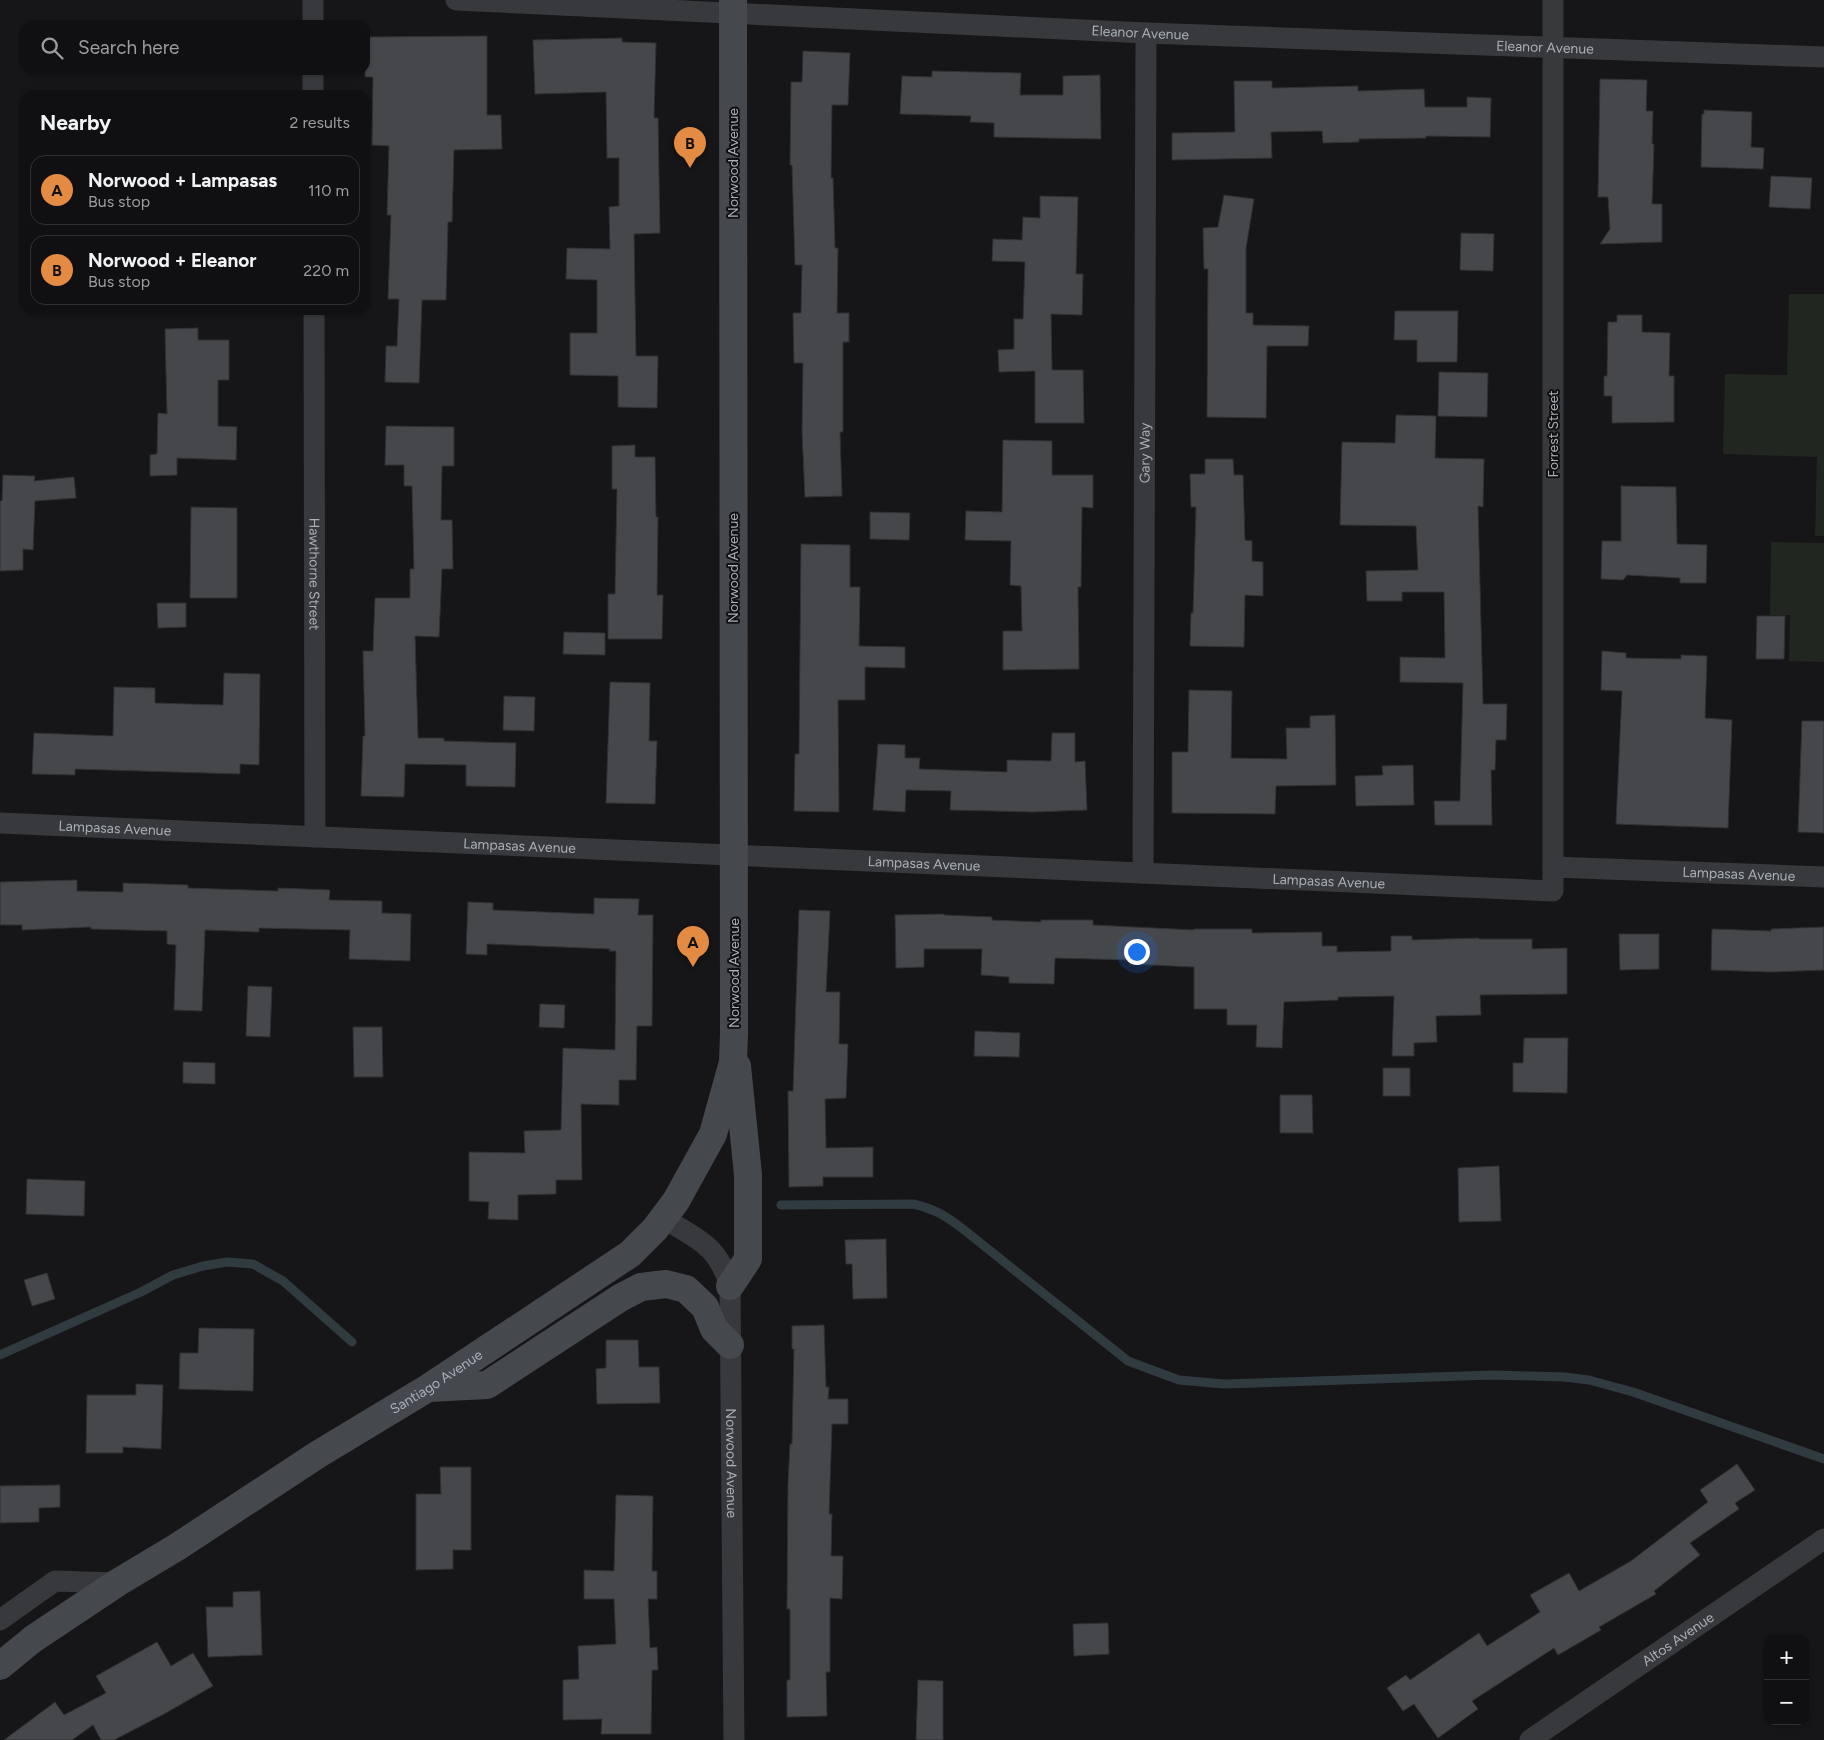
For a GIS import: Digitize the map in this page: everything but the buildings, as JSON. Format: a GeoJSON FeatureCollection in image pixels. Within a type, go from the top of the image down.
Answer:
{"type":"FeatureCollection","features":[{"type":"Feature","properties":{"kind":"main road","name":"Norwood Avenue"},"geometry":{"type":"LineString","coordinates":[[713,1134],[733,1062],[734,1034],[733,6]]}},
{"type":"Feature","properties":{"kind":"main road"},"geometry":{"type":"LineString","coordinates":[[730,1286],[748,1259],[748,1175],[734,1034]]}},
{"type":"Feature","properties":{"kind":"main road","name":"Santiago Avenue"},"geometry":{"type":"LineString","coordinates":[[0,1666],[33,1640],[117,1583],[177,1547],[317,1455],[428,1388],[630,1254],[663,1218],[680,1194],[713,1134]]}},
{"type":"Feature","properties":{"kind":"main road"},"geometry":{"type":"LineString","coordinates":[[428,1388],[487,1385],[620,1298],[641,1287],[666,1284],[686,1288],[705,1307],[714,1329],[730,1345]]}},
{"type":"Feature","properties":{"kind":"street"},"geometry":{"type":"LineString","coordinates":[[313,0],[313,20]]}},
{"type":"Feature","properties":{"kind":"street","name":"Eleanor Avenue"},"geometry":{"type":"LineString","coordinates":[[456,0],[733,6],[1146,33],[1824,57]]}},
{"type":"Feature","properties":{"kind":"street","name":"Forrest Street"},"geometry":{"type":"LineString","coordinates":[[1553,0],[1553,868]]}},
{"type":"Feature","properties":{"kind":"street","name":"Gary Way"},"geometry":{"type":"LineString","coordinates":[[1144,873],[1146,33]]}},
{"type":"Feature","properties":{"kind":"street"},"geometry":{"type":"LineString","coordinates":[[313,75],[313,90]]}},
{"type":"Feature","properties":{"kind":"street","name":"Hawthorne Street"},"geometry":{"type":"LineString","coordinates":[[314,315],[315,837]]}},
{"type":"Feature","properties":{"kind":"street","name":"Lampasas Avenue"},"geometry":{"type":"LineString","coordinates":[[0,824],[1553,892],[1553,868],[1824,877]]}},
{"type":"Feature","properties":{"kind":"street","name":"Norwood Avenue"},"geometry":{"type":"LineString","coordinates":[[663,1218],[704,1242],[725,1269],[730,1286],[734,1740]]}},
{"type":"Feature","properties":{"kind":"street","name":"Altos Avenue"},"geometry":{"type":"LineString","coordinates":[[1530,1740],[1824,1539]]}},
{"type":"Feature","properties":{"kind":"street"},"geometry":{"type":"LineString","coordinates":[[0,1620],[54,1581],[117,1583]]}},
{"type":"Feature","properties":{"kind":"shaded area"},"geometry":{"type":"Polygon","coordinates":[[[1789,294],[1824,294],[1824,536],[1815,536],[1817,457],[1723,454],[1725,374],[1787,375],[1789,294]]]}},
{"type":"Feature","properties":{"kind":"shaded area"},"geometry":{"type":"Polygon","coordinates":[[[1771,542],[1824,543],[1824,662],[1789,661],[1790,615],[1770,615],[1771,542]]]}},
{"type":"Feature","properties":{"kind":"waterway"},"geometry":{"type":"LineString","coordinates":[[781,1205],[913,1204],[934,1211],[963,1229],[1128,1361],[1179,1380],[1224,1384],[1493,1375],[1564,1377],[1589,1380],[1633,1392],[1824,1459]]}},
{"type":"Feature","properties":{"kind":"waterway"},"geometry":{"type":"LineString","coordinates":[[0,1355],[141,1292],[173,1275],[203,1266],[227,1262],[253,1264],[283,1281],[352,1342]]}},
{"type":"Feature","properties":{"kind":"place","name":"Norwood + Eleanor"},"geometry":{"type":"Point","coordinates":[690,168]}},
{"type":"Feature","properties":{"kind":"place","name":"Norwood + Lampasas"},"geometry":{"type":"Point","coordinates":[693,967]}}]}
